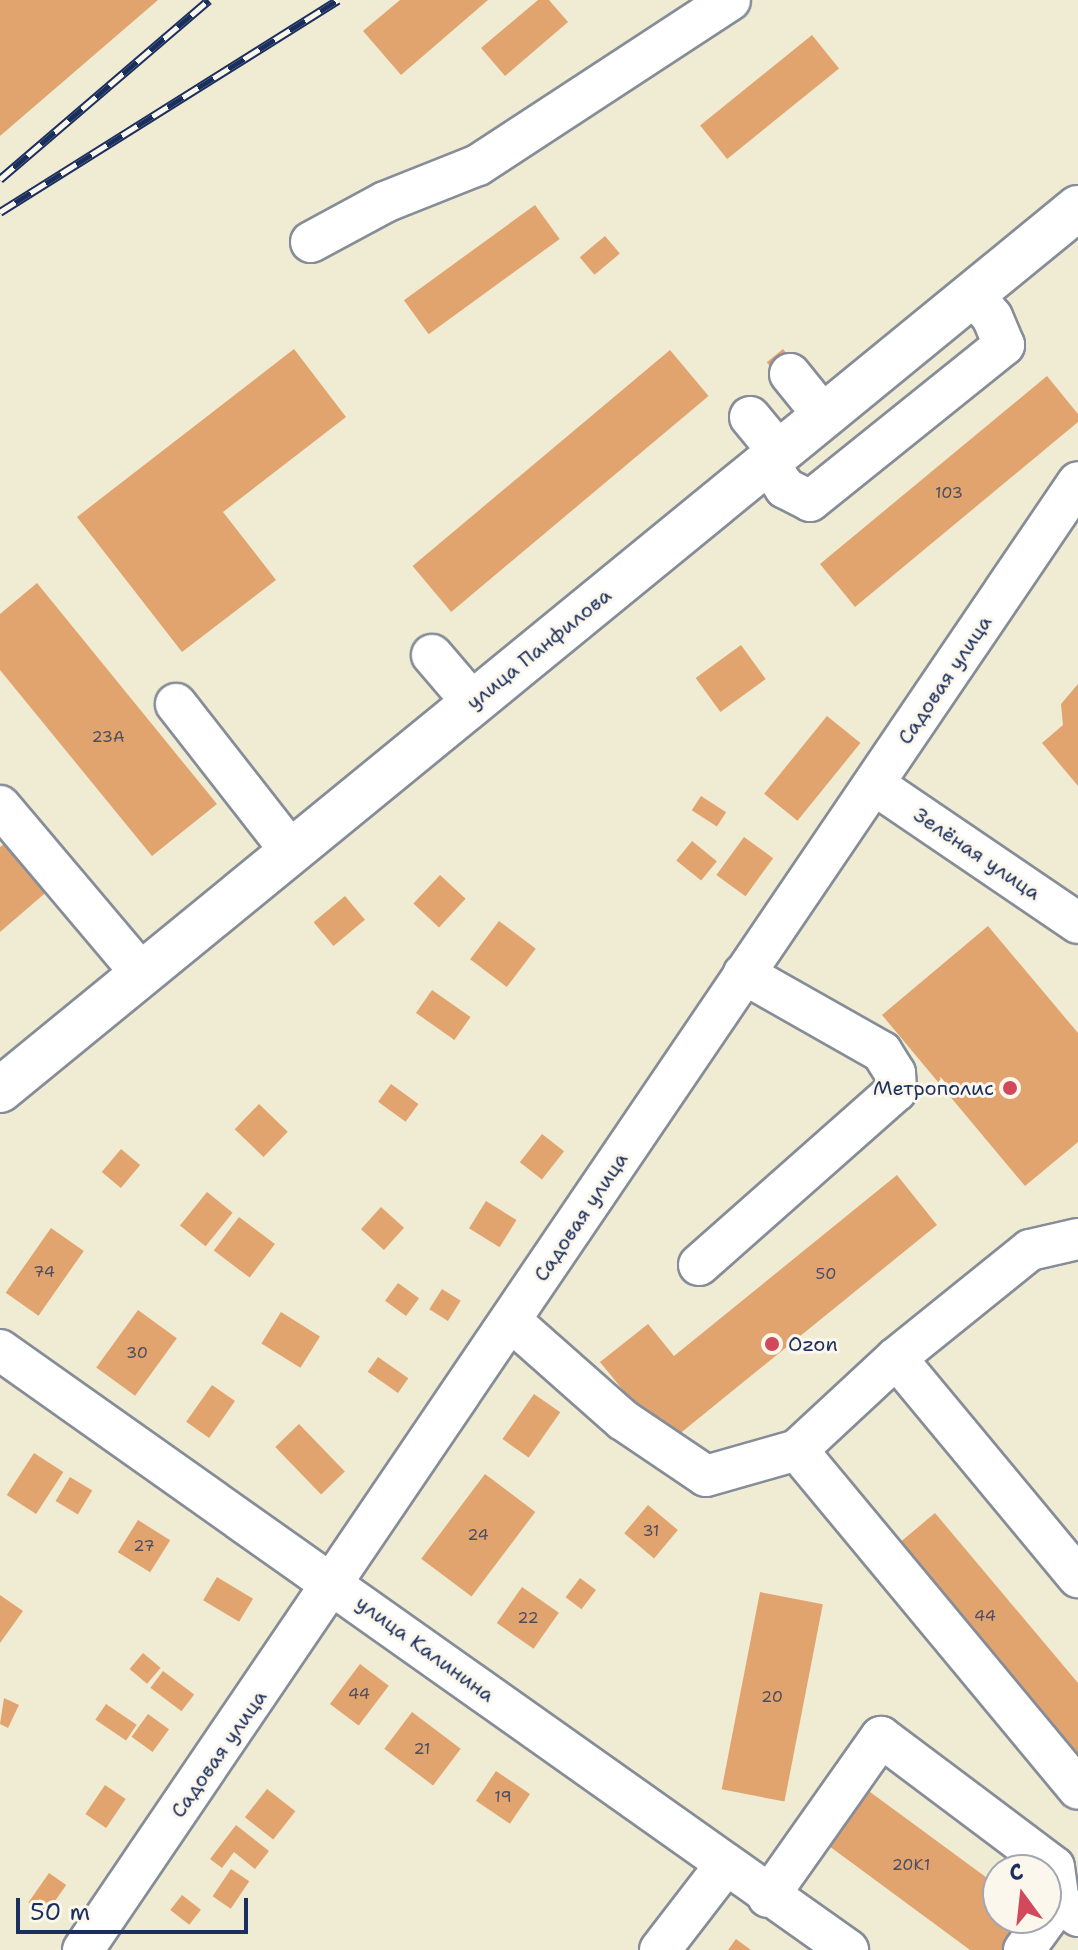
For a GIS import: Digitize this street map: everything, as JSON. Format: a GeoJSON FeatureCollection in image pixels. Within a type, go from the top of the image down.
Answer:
{"type":"FeatureCollection","features":[{"type":"Feature","properties":{"kind":"main road","name":"улица Панфилова"},"geometry":{"type":"LineString","coordinates":[[0,1090],[1078,208]]}},
{"type":"Feature","properties":{"kind":"street"},"geometry":{"type":"LineString","coordinates":[[311,242],[385,202],[478,165],[730,0]]}},
{"type":"Feature","properties":{"kind":"street"},"geometry":{"type":"LineString","coordinates":[[750,417],[773,457],[785,488],[810,501],[1004,345],[992,317],[973,294]]}},
{"type":"Feature","properties":{"kind":"street"},"geometry":{"type":"LineString","coordinates":[[790,374],[824,416]]}},
{"type":"Feature","properties":{"kind":"street","name":"Садовая улица"},"geometry":{"type":"LineString","coordinates":[[83,1950],[336,1584],[1078,482]]}},
{"type":"Feature","properties":{"kind":"street"},"geometry":{"type":"LineString","coordinates":[[432,655],[473,703]]}},
{"type":"Feature","properties":{"kind":"street"},"geometry":{"type":"LineString","coordinates":[[176,704],[291,851]]}},
{"type":"Feature","properties":{"kind":"street","name":"Зелёная улица"},"geometry":{"type":"LineString","coordinates":[[875,785],[1078,923]]}},
{"type":"Feature","properties":{"kind":"street"},"geometry":{"type":"LineString","coordinates":[[0,806],[142,974]]}},
{"type":"Feature","properties":{"kind":"street"},"geometry":{"type":"LineString","coordinates":[[699,1265],[896,1091],[895,1073],[882,1052],[744,974]]}},
{"type":"Feature","properties":{"kind":"street"},"geometry":{"type":"LineString","coordinates":[[511,1321],[623,1420],[706,1476],[797,1450],[896,1358],[1030,1250],[1078,1239]]}},
{"type":"Feature","properties":{"kind":"street","name":"улица Калинина"},"geometry":{"type":"LineString","coordinates":[[0,1350],[336,1584],[724,1867],[848,1950]]}},
{"type":"Feature","properties":{"kind":"street"},"geometry":{"type":"LineString","coordinates":[[896,1358],[1078,1577]]}},
{"type":"Feature","properties":{"kind":"street"},"geometry":{"type":"LineString","coordinates":[[797,1450],[1078,1789]]}},
{"type":"Feature","properties":{"kind":"street"},"geometry":{"type":"LineString","coordinates":[[768,1897],[881,1737],[1054,1867],[1069,1909],[1024,1950]]}},
{"type":"Feature","properties":{"kind":"street"},"geometry":{"type":"LineString","coordinates":[[660,1950],[724,1867]]}},
{"type":"Feature","properties":{"kind":"building"},"geometry":{"type":"Polygon","coordinates":[[[0,0],[158,0],[0,136],[0,0]]]}},
{"type":"Feature","properties":{"kind":"building"},"geometry":{"type":"Polygon","coordinates":[[[400,0],[488,0],[401,75],[363,31],[400,0]]]}},
{"type":"Feature","properties":{"kind":"building"},"geometry":{"type":"Polygon","coordinates":[[[538,0],[549,0],[568,22],[505,76],[481,48],[538,0]]]}},
{"type":"Feature","properties":{"kind":"building"},"geometry":{"type":"Polygon","coordinates":[[[812,35],[839,68],[727,159],[700,126],[812,35]]]}},
{"type":"Feature","properties":{"kind":"building"},"geometry":{"type":"Polygon","coordinates":[[[535,205],[560,239],[429,334],[404,300],[535,205]]]}},
{"type":"Feature","properties":{"kind":"building"},"geometry":{"type":"Polygon","coordinates":[[[605,236],[620,254],[595,275],[580,257],[605,236]]]}},
{"type":"Feature","properties":{"kind":"building"},"geometry":{"type":"Polygon","coordinates":[[[294,349],[346,417],[223,512],[276,580],[182,652],[77,517],[294,349]]]}},
{"type":"Feature","properties":{"kind":"building"},"geometry":{"type":"Polygon","coordinates":[[[783,349],[792,360],[775,373],[767,362],[783,349]]]}},
{"type":"Feature","properties":{"kind":"building"},"geometry":{"type":"Polygon","coordinates":[[[670,350],[709,396],[451,612],[413,566],[670,350]]]}},
{"type":"Feature","properties":{"kind":"building"},"geometry":{"type":"Polygon","coordinates":[[[1047,376],[1078,414],[1078,422],[855,607],[820,564],[1047,376]]]}},
{"type":"Feature","properties":{"kind":"building"},"geometry":{"type":"Polygon","coordinates":[[[37,583],[217,804],[152,856],[0,670],[0,614],[37,583]]]}},
{"type":"Feature","properties":{"kind":"building"},"geometry":{"type":"Polygon","coordinates":[[[741,645],[766,679],[720,712],[696,678],[741,645]]]}},
{"type":"Feature","properties":{"kind":"building"},"geometry":{"type":"Polygon","coordinates":[[[1078,684],[1078,786],[1042,743],[1063,725],[1061,704],[1078,684]]]}},
{"type":"Feature","properties":{"kind":"building"},"geometry":{"type":"Polygon","coordinates":[[[827,716],[860,743],[797,821],[764,794],[827,716]]]}},
{"type":"Feature","properties":{"kind":"building"},"geometry":{"type":"Polygon","coordinates":[[[701,796],[726,812],[717,827],[692,810],[701,796]]]}},
{"type":"Feature","properties":{"kind":"building"},"geometry":{"type":"Polygon","coordinates":[[[744,837],[773,858],[745,896],[716,875],[744,837]]]}},
{"type":"Feature","properties":{"kind":"building"},"geometry":{"type":"Polygon","coordinates":[[[8,841],[50,889],[0,932],[0,847],[8,841]]]}},
{"type":"Feature","properties":{"kind":"building"},"geometry":{"type":"Polygon","coordinates":[[[692,841],[717,861],[701,881],[676,860],[692,841]]]}},
{"type":"Feature","properties":{"kind":"building"},"geometry":{"type":"Polygon","coordinates":[[[440,875],[466,899],[439,927],[413,904],[440,875]]]}},
{"type":"Feature","properties":{"kind":"building"},"geometry":{"type":"Polygon","coordinates":[[[345,896],[365,920],[334,946],[314,922],[345,896]]]}},
{"type":"Feature","properties":{"kind":"building"},"geometry":{"type":"Polygon","coordinates":[[[499,921],[536,949],[507,987],[470,959],[499,921]]]}},
{"type":"Feature","properties":{"kind":"building","name":"Метрополис"},"geometry":{"type":"Polygon","coordinates":[[[988,926],[1078,1033],[1078,1142],[1025,1186],[882,1015],[988,926]]]}},
{"type":"Feature","properties":{"kind":"building"},"geometry":{"type":"Polygon","coordinates":[[[432,990],[471,1017],[454,1040],[416,1013],[432,990]]]}},
{"type":"Feature","properties":{"kind":"building"},"geometry":{"type":"Polygon","coordinates":[[[391,1084],[419,1104],[406,1122],[378,1102],[391,1084]]]}},
{"type":"Feature","properties":{"kind":"building"},"geometry":{"type":"Polygon","coordinates":[[[259,1104],[288,1132],[263,1157],[235,1129],[259,1104]]]}},
{"type":"Feature","properties":{"kind":"building"},"geometry":{"type":"Polygon","coordinates":[[[542,1134],[564,1151],[542,1180],[520,1162],[542,1134]]]}},
{"type":"Feature","properties":{"kind":"building"},"geometry":{"type":"Polygon","coordinates":[[[121,1149],[140,1165],[121,1188],[102,1172],[121,1149]]]}},
{"type":"Feature","properties":{"kind":"building"},"geometry":{"type":"Polygon","coordinates":[[[897,1175],[937,1225],[667,1444],[600,1362],[648,1324],[674,1356],[897,1175]]]}},
{"type":"Feature","properties":{"kind":"building"},"geometry":{"type":"Polygon","coordinates":[[[207,1192],[233,1213],[206,1246],[180,1225],[207,1192]]]}},
{"type":"Feature","properties":{"kind":"building"},"geometry":{"type":"Polygon","coordinates":[[[486,1201],[517,1220],[500,1247],[469,1228],[486,1201]]]}},
{"type":"Feature","properties":{"kind":"building"},"geometry":{"type":"Polygon","coordinates":[[[381,1207],[404,1228],[384,1250],[361,1229],[381,1207]]]}},
{"type":"Feature","properties":{"kind":"building"},"geometry":{"type":"Polygon","coordinates":[[[239,1217],[275,1244],[250,1278],[214,1251],[239,1217]]]}},
{"type":"Feature","properties":{"kind":"building"},"geometry":{"type":"Polygon","coordinates":[[[51,1228],[84,1251],[38,1316],[6,1293],[51,1228]]]}},
{"type":"Feature","properties":{"kind":"building"},"geometry":{"type":"Polygon","coordinates":[[[398,1283],[419,1298],[406,1316],[385,1301],[398,1283]]]}},
{"type":"Feature","properties":{"kind":"building"},"geometry":{"type":"Polygon","coordinates":[[[442,1289],[461,1301],[448,1321],[429,1309],[442,1289]]]}},
{"type":"Feature","properties":{"kind":"building"},"geometry":{"type":"Polygon","coordinates":[[[138,1310],[177,1338],[135,1396],[96,1367],[138,1310]]]}},
{"type":"Feature","properties":{"kind":"building"},"geometry":{"type":"Polygon","coordinates":[[[281,1312],[320,1336],[300,1368],[261,1343],[281,1312]]]}},
{"type":"Feature","properties":{"kind":"building"},"geometry":{"type":"Polygon","coordinates":[[[378,1357],[408,1378],[398,1393],[368,1372],[378,1357]]]}},
{"type":"Feature","properties":{"kind":"building"},"geometry":{"type":"Polygon","coordinates":[[[212,1385],[235,1401],[209,1438],[186,1422],[212,1385]]]}},
{"type":"Feature","properties":{"kind":"building"},"geometry":{"type":"Polygon","coordinates":[[[534,1394],[560,1412],[529,1457],[502,1439],[534,1394]]]}},
{"type":"Feature","properties":{"kind":"building"},"geometry":{"type":"Polygon","coordinates":[[[299,1424],[345,1471],[321,1494],[275,1447],[299,1424]]]}},
{"type":"Feature","properties":{"kind":"building"},"geometry":{"type":"Polygon","coordinates":[[[34,1453],[63,1472],[36,1514],[7,1495],[34,1453]]]}},
{"type":"Feature","properties":{"kind":"building"},"geometry":{"type":"Polygon","coordinates":[[[485,1474],[535,1512],[472,1597],[421,1559],[485,1474]]]}},
{"type":"Feature","properties":{"kind":"building"},"geometry":{"type":"Polygon","coordinates":[[[70,1477],[92,1490],[78,1514],[56,1501],[70,1477]]]}},
{"type":"Feature","properties":{"kind":"building"},"geometry":{"type":"Polygon","coordinates":[[[648,1505],[678,1530],[654,1558],[624,1533],[648,1505]]]}},
{"type":"Feature","properties":{"kind":"building"},"geometry":{"type":"Polygon","coordinates":[[[935,1513],[1078,1683],[1078,1769],[892,1549],[935,1513]]]}},
{"type":"Feature","properties":{"kind":"building"},"geometry":{"type":"Polygon","coordinates":[[[138,1520],[170,1540],[150,1572],[118,1552],[138,1520]]]}},
{"type":"Feature","properties":{"kind":"building"},"geometry":{"type":"Polygon","coordinates":[[[217,1577],[253,1599],[239,1622],[203,1600],[217,1577]]]}},
{"type":"Feature","properties":{"kind":"building"},"geometry":{"type":"Polygon","coordinates":[[[580,1578],[596,1590],[582,1609],[566,1597],[580,1578]]]}},
{"type":"Feature","properties":{"kind":"building"},"geometry":{"type":"Polygon","coordinates":[[[522,1587],[559,1613],[534,1649],[497,1623],[522,1587]]]}},
{"type":"Feature","properties":{"kind":"building"},"geometry":{"type":"Polygon","coordinates":[[[760,1592],[823,1604],[784,1802],[722,1789],[760,1592]]]}},
{"type":"Feature","properties":{"kind":"building"},"geometry":{"type":"Polygon","coordinates":[[[0,1595],[23,1611],[0,1643],[0,1595]]]}},
{"type":"Feature","properties":{"kind":"building"},"geometry":{"type":"Polygon","coordinates":[[[143,1653],[161,1668],[147,1684],[130,1669],[143,1653]]]}},
{"type":"Feature","properties":{"kind":"building"},"geometry":{"type":"Polygon","coordinates":[[[360,1664],[389,1686],[359,1726],[330,1704],[360,1664]]]}},
{"type":"Feature","properties":{"kind":"building"},"geometry":{"type":"Polygon","coordinates":[[[163,1671],[194,1694],[182,1711],[150,1688],[163,1671]]]}},
{"type":"Feature","properties":{"kind":"building"},"geometry":{"type":"Polygon","coordinates":[[[4,1698],[19,1705],[8,1728],[0,1724],[4,1698]]]}},
{"type":"Feature","properties":{"kind":"building"},"geometry":{"type":"Polygon","coordinates":[[[106,1704],[137,1725],[126,1740],[95,1720],[106,1704]]]}},
{"type":"Feature","properties":{"kind":"building"},"geometry":{"type":"Polygon","coordinates":[[[412,1712],[461,1749],[433,1785],[384,1749],[412,1712]]]}},
{"type":"Feature","properties":{"kind":"building"},"geometry":{"type":"Polygon","coordinates":[[[148,1714],[169,1729],[153,1752],[132,1737],[148,1714]]]}},
{"type":"Feature","properties":{"kind":"building"},"geometry":{"type":"Polygon","coordinates":[[[496,1771],[530,1794],[510,1824],[476,1801],[496,1771]]]}},
{"type":"Feature","properties":{"kind":"building"},"geometry":{"type":"Polygon","coordinates":[[[105,1785],[126,1799],[106,1828],[85,1814],[105,1785]]]}},
{"type":"Feature","properties":{"kind":"building"},"geometry":{"type":"Polygon","coordinates":[[[267,1789],[295,1811],[273,1840],[245,1817],[267,1789]]]}},
{"type":"Feature","properties":{"kind":"building"},"geometry":{"type":"Polygon","coordinates":[[[866,1789],[982,1874],[982,1934],[1014,1934],[1002,1950],[970,1950],[825,1843],[866,1789]]]}},
{"type":"Feature","properties":{"kind":"building"},"geometry":{"type":"Polygon","coordinates":[[[236,1825],[269,1851],[255,1869],[234,1852],[222,1868],[210,1859],[236,1825]]]}},
{"type":"Feature","properties":{"kind":"building"},"geometry":{"type":"Polygon","coordinates":[[[231,1869],[249,1881],[231,1909],[213,1896],[231,1869]]]}},
{"type":"Feature","properties":{"kind":"building"},"geometry":{"type":"Polygon","coordinates":[[[49,1873],[66,1885],[46,1915],[28,1902],[49,1873]]]}},
{"type":"Feature","properties":{"kind":"building"},"geometry":{"type":"Polygon","coordinates":[[[182,1895],[201,1910],[189,1925],[170,1910],[182,1895]]]}},
{"type":"Feature","properties":{"kind":"building"},"geometry":{"type":"Polygon","coordinates":[[[736,1939],[751,1950],[728,1950],[736,1939]]]}},
{"type":"Feature","properties":{"kind":"railway"},"geometry":{"type":"LineString","coordinates":[[0,179],[209,0]]}},
{"type":"Feature","properties":{"kind":"railway"},"geometry":{"type":"LineString","coordinates":[[0,212],[338,0]]}},
{"type":"Feature","properties":{"kind":"place","name":"Метрополис"},"geometry":{"type":"Point","coordinates":[1010,1088]}},
{"type":"Feature","properties":{"kind":"place","name":"Ozon"},"geometry":{"type":"Point","coordinates":[772,1344]}}]}
